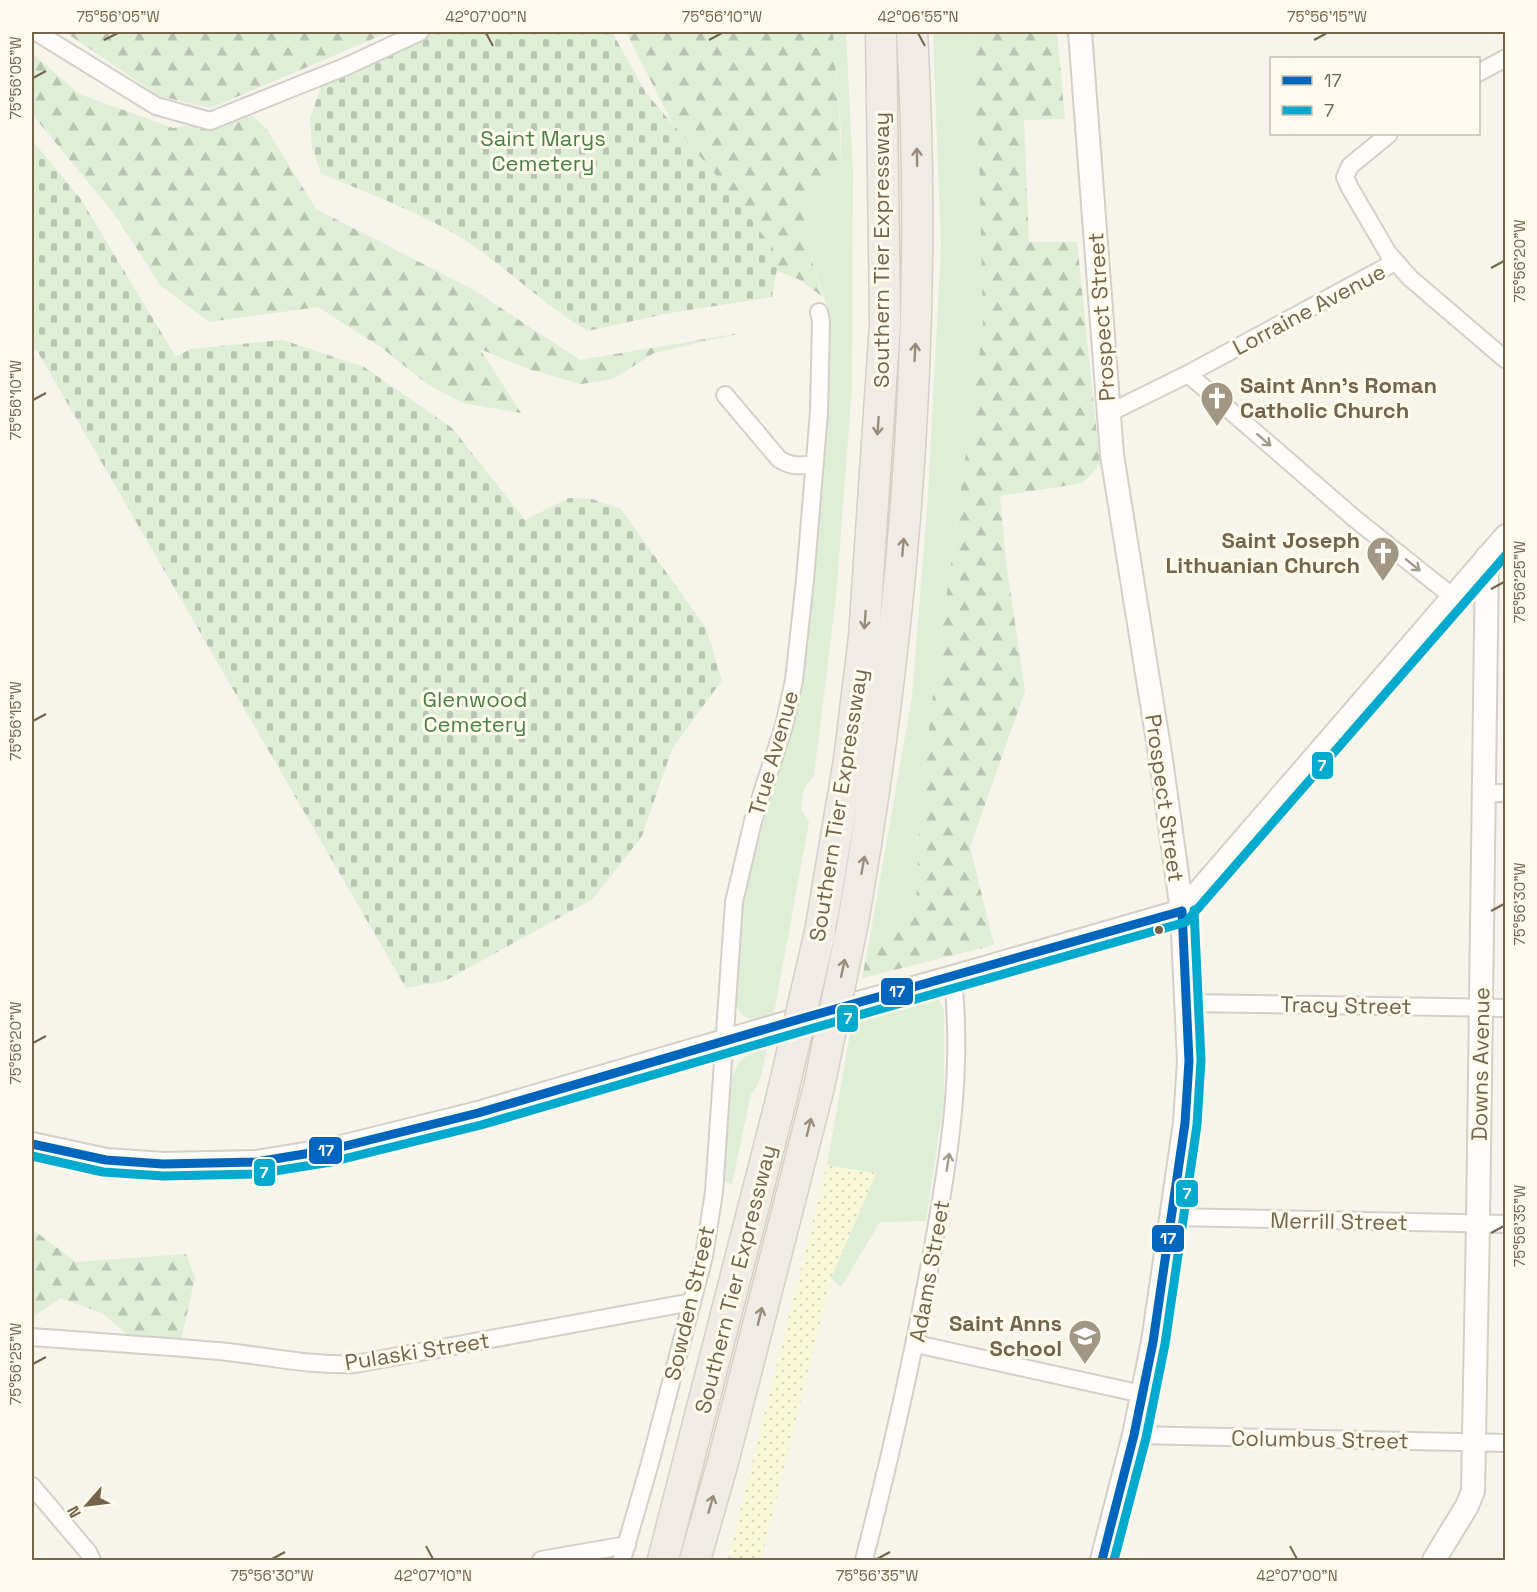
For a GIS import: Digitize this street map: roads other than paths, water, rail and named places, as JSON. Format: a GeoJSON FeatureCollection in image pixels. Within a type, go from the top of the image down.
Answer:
{"type":"FeatureCollection","features":[{"type":"Feature","properties":{"kind":"highway","name":"Southern Tier Expressway"},"geometry":{"type":"LineString","coordinates":[[663,1560],[781,1100],[820,932],[849,760],[864,637],[885,324],[881,32]]}},
{"type":"Feature","properties":{"kind":"highway","name":"Southern Tier Expressway"},"geometry":{"type":"LineString","coordinates":[[695,1560],[723,1462],[819,1087],[853,922],[871,814],[904,546],[916,331],[918,199],[912,32]]}},
{"type":"Feature","properties":{"kind":"street"},"geometry":{"type":"LineString","coordinates":[[36,32],[156,106],[210,121],[347,66],[420,32]]}},
{"type":"Feature","properties":{"kind":"street","name":"Prospect Street"},"geometry":{"type":"LineString","coordinates":[[1080,32],[1112,455],[1161,760],[1182,911],[1189,1061],[1185,1123],[1153,1342],[1134,1435],[1102,1560]]}},
{"type":"Feature","properties":{"kind":"street"},"geometry":{"type":"LineString","coordinates":[[1480,72],[1506,58]]}},
{"type":"Feature","properties":{"kind":"street"},"geometry":{"type":"LineString","coordinates":[[1388,135],[1350,166],[1345,177],[1395,262]]}},
{"type":"Feature","properties":{"kind":"street","name":"Lorraine Avenue"},"geometry":{"type":"LineString","coordinates":[[1109,413],[1188,374],[1395,262],[1410,278],[1506,360]]}},
{"type":"Feature","properties":{"kind":"street","name":"True Avenue"},"geometry":{"type":"LineString","coordinates":[[725,1040],[734,902],[753,821],[784,726],[794,680],[806,580],[815,464],[819,400],[821,321],[819,312]]}},
{"type":"Feature","properties":{"kind":"street"},"geometry":{"type":"LineString","coordinates":[[1188,374],[1354,518],[1453,597]]}},
{"type":"Feature","properties":{"kind":"street"},"geometry":{"type":"LineString","coordinates":[[725,395],[779,459],[786,464],[797,466],[815,464]]}},
{"type":"Feature","properties":{"kind":"street"},"geometry":{"type":"LineString","coordinates":[[32,1144],[106,1160],[163,1164],[256,1162],[330,1150],[477,1113],[725,1040],[1182,911],[1506,536]]}},
{"type":"Feature","properties":{"kind":"street","name":"Downs Avenue"},"geometry":{"type":"LineString","coordinates":[[1434,1560],[1467,1506],[1473,1491],[1481,1007],[1495,793],[1487,557]]}},
{"type":"Feature","properties":{"kind":"street","name":"Adams Street"},"geometry":{"type":"LineString","coordinates":[[864,1560],[916,1344],[952,1136],[957,1083],[953,977]]}},
{"type":"Feature","properties":{"kind":"street","name":"Tracy Street"},"geometry":{"type":"LineString","coordinates":[[1186,1003],[1506,1008]]}},
{"type":"Feature","properties":{"kind":"street","name":"Sowden Street"},"geometry":{"type":"LineString","coordinates":[[624,1553],[704,1256],[714,1192],[725,1040]]}},
{"type":"Feature","properties":{"kind":"street","name":"Merrill Street"},"geometry":{"type":"LineString","coordinates":[[1172,1217],[1506,1224]]}},
{"type":"Feature","properties":{"kind":"street","name":"Pulaski Street"},"geometry":{"type":"LineString","coordinates":[[32,1337],[228,1353],[320,1365],[338,1365],[355,1364],[692,1302]]}},
{"type":"Feature","properties":{"kind":"street"},"geometry":{"type":"LineString","coordinates":[[916,1344],[1142,1394]]}},
{"type":"Feature","properties":{"kind":"street","name":"Columbus Street"},"geometry":{"type":"LineString","coordinates":[[1134,1435],[1506,1443]]}},
{"type":"Feature","properties":{"kind":"street"},"geometry":{"type":"LineString","coordinates":[[32,1486],[88,1552],[92,1560]]}},
{"type":"Feature","properties":{"kind":"street"},"geometry":{"type":"LineString","coordinates":[[541,1560],[624,1553]]}},
{"type":"Feature","properties":{"kind":"place","name":"Saint Ann's Roman Catholic Church"},"geometry":{"type":"Point","coordinates":[1217,427]}},
{"type":"Feature","properties":{"kind":"place","name":"Saint Joseph Lithuanian Church"},"geometry":{"type":"Point","coordinates":[1383,582]}},
{"type":"Feature","properties":{"kind":"place","name":"Saint Anns School"},"geometry":{"type":"Point","coordinates":[1085,1365]}},
{"type":"Feature","properties":{"kind":"park label","name":"Saint Marys Cemetery"},"geometry":{"type":"Point","coordinates":[543,150]}},
{"type":"Feature","properties":{"kind":"park label","name":"Glenwood Cemetery"},"geometry":{"type":"Point","coordinates":[475,712]}}]}
